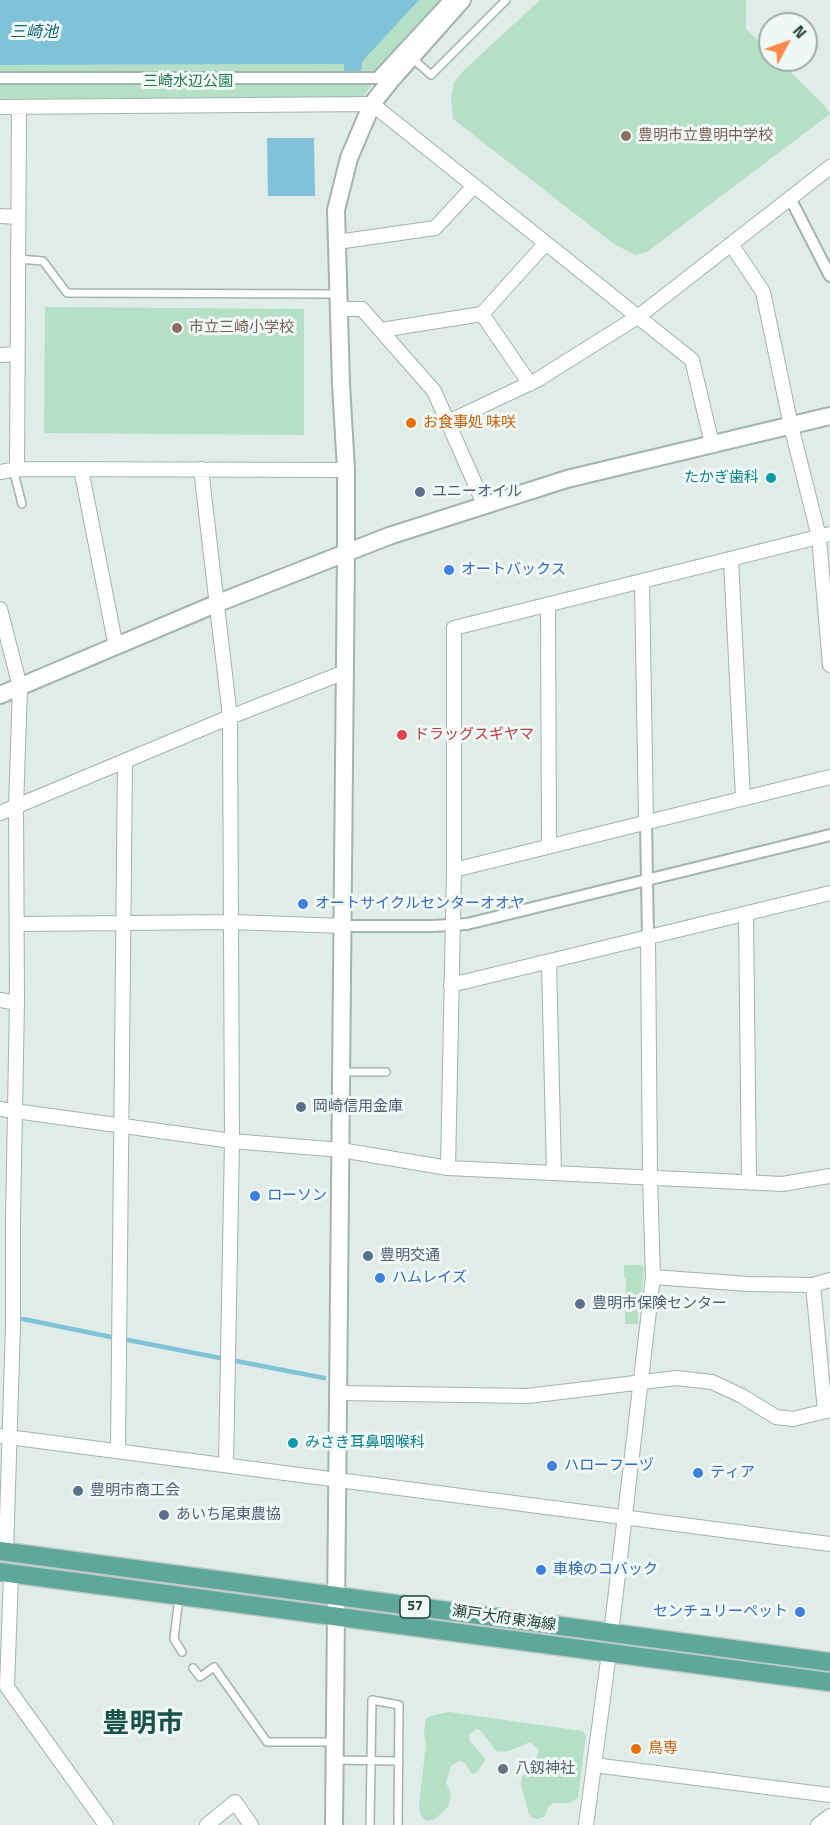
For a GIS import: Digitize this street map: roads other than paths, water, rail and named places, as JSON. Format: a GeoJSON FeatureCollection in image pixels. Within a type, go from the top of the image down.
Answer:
{"type":"FeatureCollection","features":[{"type":"Feature","properties":{"kind":"main road","name":"瀬戸大府東海線"},"geometry":{"type":"LineString","coordinates":[[3,1552],[830,1662]]}},
{"type":"Feature","properties":{"kind":"main road","name":"瀬戸大府東海線"},"geometry":{"type":"LineString","coordinates":[[6,1573],[830,1682]]}},
{"type":"Feature","properties":{"kind":"street"},"geometry":{"type":"LineString","coordinates":[[0,78],[377,78],[449,0]]}},
{"type":"Feature","properties":{"kind":"street"},"geometry":{"type":"LineString","coordinates":[[334,1825],[346,552],[346,470],[336,210],[349,158],[372,104],[462,0]]}},
{"type":"Feature","properties":{"kind":"street"},"geometry":{"type":"LineString","coordinates":[[0,107],[372,104],[692,360],[712,444]]}},
{"type":"Feature","properties":{"kind":"street"},"geometry":{"type":"LineString","coordinates":[[19,107],[17,354],[10,470],[346,470]]}},
{"type":"Feature","properties":{"kind":"street"},"geometry":{"type":"LineString","coordinates":[[448,422],[530,384],[639,316],[830,167]]}},
{"type":"Feature","properties":{"kind":"street"},"geometry":{"type":"LineString","coordinates":[[337,242],[435,228],[474,186]]}},
{"type":"Feature","properties":{"kind":"street"},"geometry":{"type":"LineString","coordinates":[[790,198],[830,276]]}},
{"type":"Feature","properties":{"kind":"street"},"geometry":{"type":"LineString","coordinates":[[0,216],[18,217]]}},
{"type":"Feature","properties":{"kind":"street"},"geometry":{"type":"LineString","coordinates":[[381,330],[482,314],[545,244]]}},
{"type":"Feature","properties":{"kind":"street"},"geometry":{"type":"LineString","coordinates":[[731,244],[763,292],[791,426],[824,535],[830,665]]}},
{"type":"Feature","properties":{"kind":"street"},"geometry":{"type":"LineString","coordinates":[[339,301],[363,309],[434,391],[484,504]]}},
{"type":"Feature","properties":{"kind":"street"},"geometry":{"type":"LineString","coordinates":[[482,314],[530,384]]}},
{"type":"Feature","properties":{"kind":"street"},"geometry":{"type":"LineString","coordinates":[[0,355],[17,354]]}},
{"type":"Feature","properties":{"kind":"street"},"geometry":{"type":"LineString","coordinates":[[0,695],[346,552],[484,504],[567,479],[830,416]]}},
{"type":"Feature","properties":{"kind":"street"},"geometry":{"type":"LineString","coordinates":[[81,469],[116,647]]}},
{"type":"Feature","properties":{"kind":"street"},"geometry":{"type":"LineString","coordinates":[[201,469],[230,717],[232,1141],[226,1465]]}},
{"type":"Feature","properties":{"kind":"street"},"geometry":{"type":"LineString","coordinates":[[448,1168],[454,870],[454,628],[824,535]]}},
{"type":"Feature","properties":{"kind":"street"},"geometry":{"type":"LineString","coordinates":[[731,559],[743,798]]}},
{"type":"Feature","properties":{"kind":"street"},"geometry":{"type":"LineString","coordinates":[[611,1634],[653,1277],[642,582]]}},
{"type":"Feature","properties":{"kind":"street"},"geometry":{"type":"LineString","coordinates":[[548,605],[549,846]]}},
{"type":"Feature","properties":{"kind":"street"},"geometry":{"type":"LineString","coordinates":[[0,609],[20,687],[16,807],[18,924],[16,1112],[6,1218],[7,1324],[3,1552]]}},
{"type":"Feature","properties":{"kind":"street"},"geometry":{"type":"LineString","coordinates":[[0,813],[230,717],[345,672]]}},
{"type":"Feature","properties":{"kind":"street"},"geometry":{"type":"LineString","coordinates":[[118,1450],[124,762]]}},
{"type":"Feature","properties":{"kind":"street"},"geometry":{"type":"LineString","coordinates":[[454,870],[830,777]]}},
{"type":"Feature","properties":{"kind":"street"},"geometry":{"type":"LineString","coordinates":[[18,924],[232,922],[344,926],[467,924],[830,835]]}},
{"type":"Feature","properties":{"kind":"street"},"geometry":{"type":"LineString","coordinates":[[451,985],[830,893]]}},
{"type":"Feature","properties":{"kind":"street"},"geometry":{"type":"LineString","coordinates":[[746,914],[749,1182]]}},
{"type":"Feature","properties":{"kind":"street"},"geometry":{"type":"LineString","coordinates":[[549,962],[554,1173]]}},
{"type":"Feature","properties":{"kind":"street"},"geometry":{"type":"LineString","coordinates":[[0,1000],[17,1003]]}},
{"type":"Feature","properties":{"kind":"street"},"geometry":{"type":"LineString","coordinates":[[0,1109],[232,1141],[341,1150],[448,1168],[783,1184],[830,1176]]}},
{"type":"Feature","properties":{"kind":"street"},"geometry":{"type":"LineString","coordinates":[[653,1277],[748,1284],[813,1285],[830,1280]]}},
{"type":"Feature","properties":{"kind":"street"},"geometry":{"type":"LineString","coordinates":[[339,1393],[528,1396],[676,1378],[712,1382],[742,1396],[776,1417],[793,1419],[827,1411],[813,1285]]}},
{"type":"Feature","properties":{"kind":"street"},"geometry":{"type":"LineString","coordinates":[[5,1437],[830,1544]]}},
{"type":"Feature","properties":{"kind":"street"},"geometry":{"type":"LineString","coordinates":[[6,1573],[4,1687],[106,1825]]}},
{"type":"Feature","properties":{"kind":"street"},"geometry":{"type":"LineString","coordinates":[[586,1825],[609,1653]]}},
{"type":"Feature","properties":{"kind":"street"},"geometry":{"type":"LineString","coordinates":[[594,1765],[830,1795]]}},
{"type":"Feature","properties":{"kind":"street"},"geometry":{"type":"LineString","coordinates":[[207,1825],[235,1802],[251,1825]]}},
{"type":"Feature","properties":{"kind":"street"},"geometry":{"type":"LineString","coordinates":[[818,1825],[830,1816]]}},
{"type":"Feature","properties":{"kind":"lane"},"geometry":{"type":"LineString","coordinates":[[411,57],[431,75],[506,0]]}},
{"type":"Feature","properties":{"kind":"lane"},"geometry":{"type":"LineString","coordinates":[[18,259],[43,261],[67,293],[339,301]]}},
{"type":"Feature","properties":{"kind":"lane"},"geometry":{"type":"LineString","coordinates":[[10,470],[22,504]]}},
{"type":"Feature","properties":{"kind":"lane"},"geometry":{"type":"LineString","coordinates":[[342,1072],[386,1072]]}},
{"type":"Feature","properties":{"kind":"lane"},"geometry":{"type":"LineString","coordinates":[[179,1596],[174,1640],[182,1652]]}},
{"type":"Feature","properties":{"kind":"lane"},"geometry":{"type":"LineString","coordinates":[[193,1668],[200,1677],[214,1667],[267,1742],[334,1743]]}},
{"type":"Feature","properties":{"kind":"lane"},"geometry":{"type":"LineString","coordinates":[[370,1825],[372,1700],[399,1705],[398,1825]]}},
{"type":"Feature","properties":{"kind":"lane"},"geometry":{"type":"LineString","coordinates":[[335,1760],[399,1761]]}},
{"type":"Feature","properties":{"kind":"water","name":"三崎池"},"geometry":{"type":"Polygon","coordinates":[[[0,0],[419,0],[362,62],[361,75],[344,72],[344,64],[0,65],[0,0]]]}},
{"type":"Feature","properties":{"kind":"water"},"geometry":{"type":"Polygon","coordinates":[[[267,138],[314,138],[315,196],[268,196],[267,138]]]}},
{"type":"Feature","properties":{"kind":"waterway"},"geometry":{"type":"LineString","coordinates":[[23,1319],[111,1337]]}},
{"type":"Feature","properties":{"kind":"waterway"},"geometry":{"type":"LineString","coordinates":[[128,1340],[220,1358]]}},
{"type":"Feature","properties":{"kind":"waterway"},"geometry":{"type":"LineString","coordinates":[[236,1361],[324,1378]]}},
{"type":"Feature","properties":{"kind":"place","name":"豊明市立豊明中学校"},"geometry":{"type":"Point","coordinates":[626,136]}},
{"type":"Feature","properties":{"kind":"place","name":"市立三崎小学校"},"geometry":{"type":"Point","coordinates":[177,328]}},
{"type":"Feature","properties":{"kind":"place","name":"お食事処 味咲"},"geometry":{"type":"Point","coordinates":[411,423]}},
{"type":"Feature","properties":{"kind":"place","name":"たかぎ歯科"},"geometry":{"type":"Point","coordinates":[771,478]}},
{"type":"Feature","properties":{"kind":"place","name":"ユニーオイル"},"geometry":{"type":"Point","coordinates":[420,492]}},
{"type":"Feature","properties":{"kind":"place","name":"オートバックス"},"geometry":{"type":"Point","coordinates":[449,570]}},
{"type":"Feature","properties":{"kind":"place","name":"ドラッグスギヤマ"},"geometry":{"type":"Point","coordinates":[402,735]}},
{"type":"Feature","properties":{"kind":"place","name":"オートサイクルセンターオオヤ"},"geometry":{"type":"Point","coordinates":[303,904]}},
{"type":"Feature","properties":{"kind":"place","name":"岡崎信用金庫"},"geometry":{"type":"Point","coordinates":[301,1107]}},
{"type":"Feature","properties":{"kind":"place","name":"ローソン"},"geometry":{"type":"Point","coordinates":[255,1196]}},
{"type":"Feature","properties":{"kind":"place","name":"豊明交通"},"geometry":{"type":"Point","coordinates":[368,1256]}},
{"type":"Feature","properties":{"kind":"place","name":"ハムレイズ"},"geometry":{"type":"Point","coordinates":[380,1278]}},
{"type":"Feature","properties":{"kind":"place","name":"豊明市保険センター"},"geometry":{"type":"Point","coordinates":[580,1304]}},
{"type":"Feature","properties":{"kind":"place","name":"みさき耳鼻咽喉科"},"geometry":{"type":"Point","coordinates":[293,1443]}},
{"type":"Feature","properties":{"kind":"place","name":"ハローフーヅ"},"geometry":{"type":"Point","coordinates":[552,1466]}},
{"type":"Feature","properties":{"kind":"place","name":"ティア"},"geometry":{"type":"Point","coordinates":[698,1473]}},
{"type":"Feature","properties":{"kind":"place","name":"豊明市商工会"},"geometry":{"type":"Point","coordinates":[78,1491]}},
{"type":"Feature","properties":{"kind":"place","name":"あいち尾東農協"},"geometry":{"type":"Point","coordinates":[164,1515]}},
{"type":"Feature","properties":{"kind":"place","name":"車検のコバック"},"geometry":{"type":"Point","coordinates":[541,1570]}},
{"type":"Feature","properties":{"kind":"place","name":"センチュリーペット"},"geometry":{"type":"Point","coordinates":[800,1612]}},
{"type":"Feature","properties":{"kind":"place","name":"鳥専"},"geometry":{"type":"Point","coordinates":[636,1749]}},
{"type":"Feature","properties":{"kind":"place","name":"八釼神社"},"geometry":{"type":"Point","coordinates":[503,1769]}},
{"type":"Feature","properties":{"kind":"district","name":"豊明市"},"geometry":{"type":"Point","coordinates":[143,1725]}},
{"type":"Feature","properties":{"kind":"park label","name":"三崎水辺公園"},"geometry":{"type":"Point","coordinates":[188,82]}}]}
